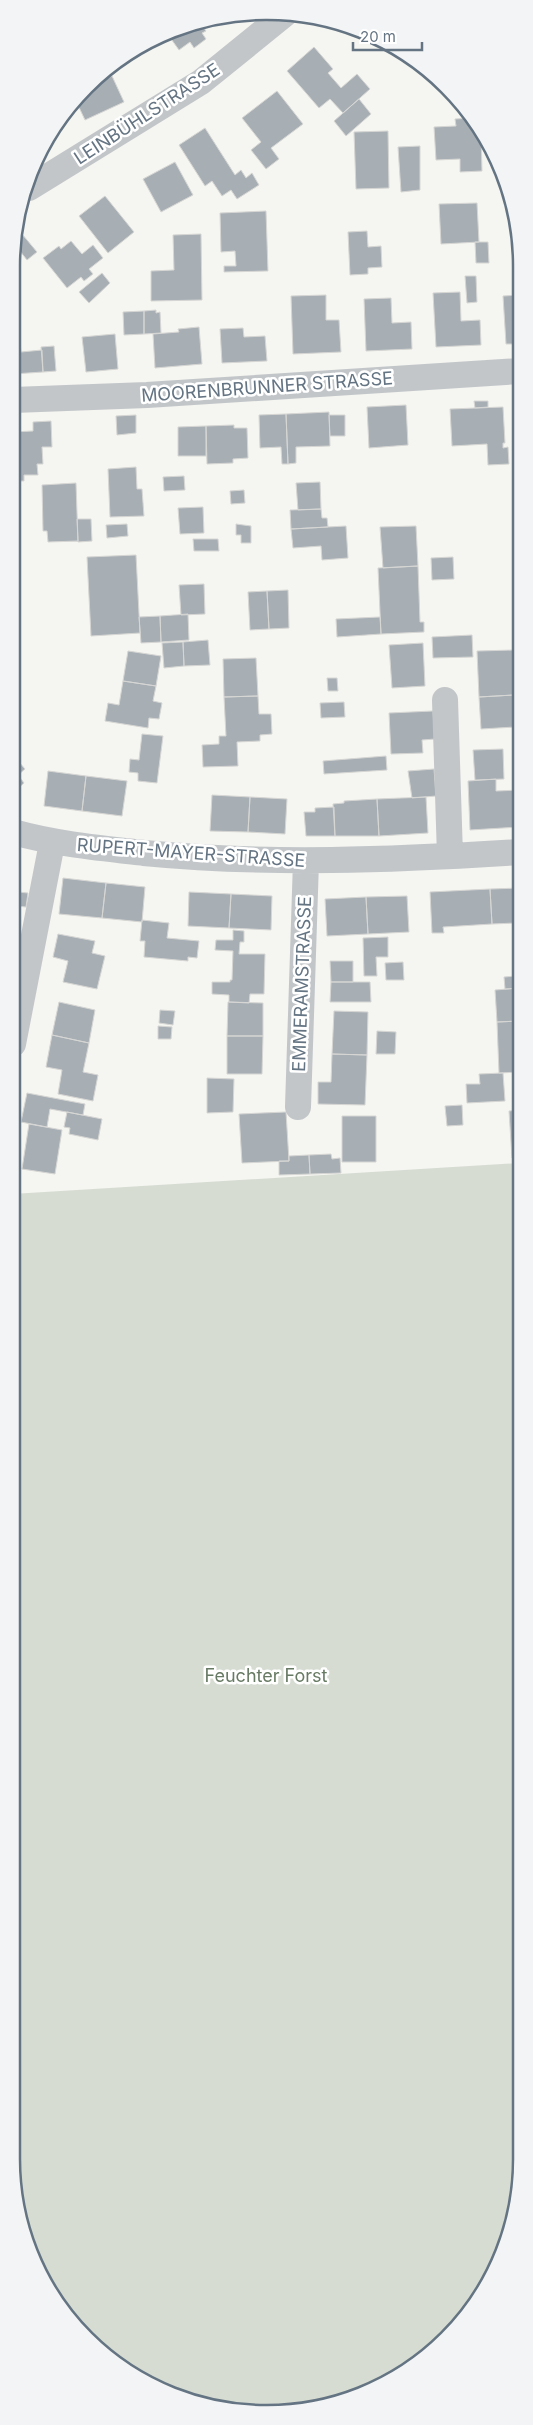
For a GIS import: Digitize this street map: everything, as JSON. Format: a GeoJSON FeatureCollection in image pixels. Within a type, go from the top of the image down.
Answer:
{"type":"FeatureCollection","features":[{"type":"Feature","properties":{"kind":"street","name":"LEINBÜHLSTRASSE"},"geometry":{"type":"LineString","coordinates":[[34,185],[201,82],[277,21]]}},
{"type":"Feature","properties":{"kind":"street","name":"MOORENBRUNNER STRASSE"},"geometry":{"type":"LineString","coordinates":[[20,400],[147,395],[513,371]]}},
{"type":"Feature","properties":{"kind":"street"},"geometry":{"type":"LineString","coordinates":[[445,700],[450,856]]}},
{"type":"Feature","properties":{"kind":"street","name":"RUPERT-MAYER-STRASSE"},"geometry":{"type":"LineString","coordinates":[[20,834],[52,843],[168,855],[306,861],[513,852]]}},
{"type":"Feature","properties":{"kind":"street"},"geometry":{"type":"LineString","coordinates":[[20,1004],[52,843]]}},
{"type":"Feature","properties":{"kind":"street","name":"EMMERAMSTRASSE"},"geometry":{"type":"LineString","coordinates":[[298,1107],[306,861]]}},
{"type":"Feature","properties":{"kind":"green space","name":"Feuchter Forst"},"geometry":{"type":"Polygon","coordinates":[[[513,1163],[513,2158],[511,2191],[505,2222],[488,2268],[462,2309],[452,2321],[417,2354],[390,2372],[376,2380],[330,2397],[283,2404],[234,2403],[187,2392],[143,2372],[104,2344],[71,2309],[45,2268],[28,2222],[22,2191],[20,2158],[20,1194],[513,1163]]]}},
{"type":"Feature","properties":{"kind":"building"},"geometry":{"type":"Polygon","coordinates":[[[204,28],[206,31],[202,33],[206,39],[194,48],[190,42],[179,50],[171,39],[204,28]]]}},
{"type":"Feature","properties":{"kind":"building"},"geometry":{"type":"Polygon","coordinates":[[[314,47],[333,69],[328,73],[341,88],[357,74],[370,89],[343,113],[330,99],[319,108],[287,71],[314,47]]]}},
{"type":"Feature","properties":{"kind":"building"},"geometry":{"type":"Polygon","coordinates":[[[112,76],[124,102],[85,120],[79,107],[92,92],[112,76]]]}},
{"type":"Feature","properties":{"kind":"building"},"geometry":{"type":"Polygon","coordinates":[[[277,91],[303,124],[271,148],[279,159],[266,169],[251,150],[261,142],[242,118],[277,91]]]}},
{"type":"Feature","properties":{"kind":"building"},"geometry":{"type":"Polygon","coordinates":[[[359,99],[371,114],[346,136],[334,121],[359,99]]]}},
{"type":"Feature","properties":{"kind":"building"},"geometry":{"type":"Polygon","coordinates":[[[464,118],[481,145],[482,171],[460,172],[460,159],[436,160],[434,127],[456,126],[455,119],[464,118]]]}},
{"type":"Feature","properties":{"kind":"building"},"geometry":{"type":"Polygon","coordinates":[[[205,128],[235,175],[241,170],[246,178],[252,173],[259,185],[237,199],[231,190],[222,196],[212,181],[205,186],[179,145],[205,128]]]}},
{"type":"Feature","properties":{"kind":"building"},"geometry":{"type":"Polygon","coordinates":[[[388,131],[389,188],[356,189],[354,132],[388,131]]]}},
{"type":"Feature","properties":{"kind":"building"},"geometry":{"type":"Polygon","coordinates":[[[420,146],[420,190],[401,192],[398,147],[420,146]]]}},
{"type":"Feature","properties":{"kind":"building"},"geometry":{"type":"Polygon","coordinates":[[[175,162],[193,195],[161,212],[143,179],[175,162]]]}},
{"type":"Feature","properties":{"kind":"building"},"geometry":{"type":"Polygon","coordinates":[[[105,196],[134,232],[108,253],[79,216],[105,196]]]}},
{"type":"Feature","properties":{"kind":"building"},"geometry":{"type":"Polygon","coordinates":[[[477,203],[479,242],[441,244],[439,204],[477,203]]]}},
{"type":"Feature","properties":{"kind":"building"},"geometry":{"type":"Polygon","coordinates":[[[266,211],[268,271],[224,272],[224,266],[236,266],[235,251],[221,252],[220,213],[266,211]]]}},
{"type":"Feature","properties":{"kind":"building"},"geometry":{"type":"Polygon","coordinates":[[[367,231],[368,247],[381,246],[382,267],[368,268],[368,274],[350,275],[348,232],[367,231]]]}},
{"type":"Feature","properties":{"kind":"building"},"geometry":{"type":"Polygon","coordinates":[[[22,234],[37,252],[27,260],[21,252],[22,234]]]}},
{"type":"Feature","properties":{"kind":"building"},"geometry":{"type":"Polygon","coordinates":[[[201,234],[202,300],[151,301],[151,271],[174,270],[173,235],[201,234]]]}},
{"type":"Feature","properties":{"kind":"building"},"geometry":{"type":"Polygon","coordinates":[[[71,241],[82,254],[93,245],[103,258],[89,269],[93,274],[84,281],[81,277],[67,288],[43,258],[59,246],[61,249],[71,241]]]}},
{"type":"Feature","properties":{"kind":"building"},"geometry":{"type":"Polygon","coordinates":[[[475,242],[488,242],[489,263],[476,263],[475,242]]]}},
{"type":"Feature","properties":{"kind":"building"},"geometry":{"type":"Polygon","coordinates":[[[102,273],[110,283],[89,303],[79,292],[102,273]]]}},
{"type":"Feature","properties":{"kind":"building"},"geometry":{"type":"Polygon","coordinates":[[[465,276],[476,276],[477,302],[467,303],[465,276]]]}},
{"type":"Feature","properties":{"kind":"building"},"geometry":{"type":"Polygon","coordinates":[[[460,292],[461,321],[480,320],[481,345],[436,347],[433,293],[460,292]]]}},
{"type":"Feature","properties":{"kind":"building"},"geometry":{"type":"Polygon","coordinates":[[[326,295],[326,320],[339,320],[341,352],[293,354],[291,296],[326,295]]]}},
{"type":"Feature","properties":{"kind":"building"},"geometry":{"type":"Polygon","coordinates":[[[513,295],[513,344],[506,344],[503,296],[513,295]]]}},
{"type":"Feature","properties":{"kind":"building"},"geometry":{"type":"Polygon","coordinates":[[[391,298],[392,323],[411,322],[412,349],[366,351],[364,299],[391,298]]]}},
{"type":"Feature","properties":{"kind":"building"},"geometry":{"type":"Polygon","coordinates":[[[156,310],[156,313],[160,312],[161,333],[144,334],[144,311],[156,310]]]}},
{"type":"Feature","properties":{"kind":"building"},"geometry":{"type":"Polygon","coordinates":[[[144,311],[144,334],[124,335],[123,312],[144,311]]]}},
{"type":"Feature","properties":{"kind":"building"},"geometry":{"type":"Polygon","coordinates":[[[199,327],[202,364],[155,368],[153,334],[179,332],[178,329],[199,327]]]}},
{"type":"Feature","properties":{"kind":"building"},"geometry":{"type":"Polygon","coordinates":[[[243,328],[244,337],[265,336],[267,361],[222,363],[220,329],[243,328]]]}},
{"type":"Feature","properties":{"kind":"building"},"geometry":{"type":"Polygon","coordinates":[[[115,334],[118,369],[86,372],[82,337],[115,334]]]}},
{"type":"Feature","properties":{"kind":"building"},"geometry":{"type":"Polygon","coordinates":[[[20,342],[21,352],[42,350],[43,372],[20,374],[20,342]]]}},
{"type":"Feature","properties":{"kind":"building"},"geometry":{"type":"Polygon","coordinates":[[[54,346],[56,371],[43,372],[41,347],[54,346]]]}},
{"type":"Feature","properties":{"kind":"building"},"geometry":{"type":"Polygon","coordinates":[[[474,401],[488,401],[488,407],[475,408],[474,401]]]}},
{"type":"Feature","properties":{"kind":"building"},"geometry":{"type":"Polygon","coordinates":[[[406,405],[408,445],[369,448],[367,407],[406,405]]]}},
{"type":"Feature","properties":{"kind":"building"},"geometry":{"type":"Polygon","coordinates":[[[503,407],[505,443],[503,443],[503,448],[508,447],[509,464],[488,465],[487,444],[452,446],[450,409],[503,407]]]}},
{"type":"Feature","properties":{"kind":"building"},"geometry":{"type":"Polygon","coordinates":[[[329,412],[330,446],[296,447],[296,463],[288,464],[286,414],[329,412]]]}},
{"type":"Feature","properties":{"kind":"building"},"geometry":{"type":"Polygon","coordinates":[[[286,414],[288,464],[282,464],[281,447],[260,448],[259,415],[286,414]]]}},
{"type":"Feature","properties":{"kind":"building"},"geometry":{"type":"Polygon","coordinates":[[[136,415],[136,433],[117,435],[116,416],[136,415]]]}},
{"type":"Feature","properties":{"kind":"building"},"geometry":{"type":"Polygon","coordinates":[[[329,415],[345,415],[345,436],[330,436],[329,415]]]}},
{"type":"Feature","properties":{"kind":"building"},"geometry":{"type":"Polygon","coordinates":[[[51,421],[52,447],[42,447],[43,464],[37,464],[38,475],[24,475],[24,481],[20,481],[20,432],[33,431],[33,422],[51,421]]]}},
{"type":"Feature","properties":{"kind":"building"},"geometry":{"type":"Polygon","coordinates":[[[234,425],[234,428],[247,428],[248,458],[233,459],[233,463],[207,464],[206,426],[234,425]]]}},
{"type":"Feature","properties":{"kind":"building"},"geometry":{"type":"Polygon","coordinates":[[[206,426],[206,456],[178,456],[178,427],[206,426]]]}},
{"type":"Feature","properties":{"kind":"building"},"geometry":{"type":"Polygon","coordinates":[[[136,467],[137,489],[142,489],[144,516],[110,517],[108,469],[136,467]]]}},
{"type":"Feature","properties":{"kind":"building"},"geometry":{"type":"Polygon","coordinates":[[[184,476],[185,490],[164,491],[163,477],[184,476]]]}},
{"type":"Feature","properties":{"kind":"building"},"geometry":{"type":"Polygon","coordinates":[[[320,482],[321,509],[298,510],[296,483],[320,482]]]}},
{"type":"Feature","properties":{"kind":"building"},"geometry":{"type":"Polygon","coordinates":[[[76,483],[78,541],[48,542],[47,531],[43,531],[42,485],[76,483]]]}},
{"type":"Feature","properties":{"kind":"building"},"geometry":{"type":"Polygon","coordinates":[[[244,490],[245,503],[231,504],[230,491],[244,490]]]}},
{"type":"Feature","properties":{"kind":"building"},"geometry":{"type":"Polygon","coordinates":[[[203,507],[204,533],[180,534],[178,508],[203,507]]]}},
{"type":"Feature","properties":{"kind":"building"},"geometry":{"type":"Polygon","coordinates":[[[321,509],[322,518],[327,518],[328,527],[291,529],[290,510],[321,509]]]}},
{"type":"Feature","properties":{"kind":"building"},"geometry":{"type":"Polygon","coordinates":[[[77,519],[91,519],[92,541],[78,542],[77,519]]]}},
{"type":"Feature","properties":{"kind":"building"},"geometry":{"type":"Polygon","coordinates":[[[127,524],[128,536],[107,538],[106,525],[127,524]]]}},
{"type":"Feature","properties":{"kind":"building"},"geometry":{"type":"Polygon","coordinates":[[[236,524],[251,526],[251,543],[241,543],[241,535],[236,535],[236,524]]]}},
{"type":"Feature","properties":{"kind":"building"},"geometry":{"type":"Polygon","coordinates":[[[346,526],[348,558],[322,560],[321,546],[293,548],[291,529],[346,526]]]}},
{"type":"Feature","properties":{"kind":"building"},"geometry":{"type":"Polygon","coordinates":[[[416,526],[418,566],[383,568],[380,527],[416,526]]]}},
{"type":"Feature","properties":{"kind":"building"},"geometry":{"type":"Polygon","coordinates":[[[193,539],[218,539],[219,551],[194,551],[193,539]]]}},
{"type":"Feature","properties":{"kind":"building"},"geometry":{"type":"Polygon","coordinates":[[[136,555],[140,633],[91,636],[87,557],[136,555]]]}},
{"type":"Feature","properties":{"kind":"building"},"geometry":{"type":"Polygon","coordinates":[[[453,557],[454,579],[432,580],[431,558],[453,557]]]}},
{"type":"Feature","properties":{"kind":"building"},"geometry":{"type":"Polygon","coordinates":[[[418,566],[420,622],[424,622],[424,632],[381,634],[378,568],[418,566]]]}},
{"type":"Feature","properties":{"kind":"building"},"geometry":{"type":"Polygon","coordinates":[[[204,584],[205,614],[181,615],[179,585],[204,584]]]}},
{"type":"Feature","properties":{"kind":"building"},"geometry":{"type":"Polygon","coordinates":[[[288,590],[289,628],[269,629],[267,591],[288,590]]]}},
{"type":"Feature","properties":{"kind":"building"},"geometry":{"type":"Polygon","coordinates":[[[267,591],[269,629],[250,630],[248,592],[267,591]]]}},
{"type":"Feature","properties":{"kind":"building"},"geometry":{"type":"Polygon","coordinates":[[[188,614],[189,640],[161,642],[160,616],[188,614]]]}},
{"type":"Feature","properties":{"kind":"building"},"geometry":{"type":"Polygon","coordinates":[[[160,616],[161,642],[141,643],[139,617],[160,616]]]}},
{"type":"Feature","properties":{"kind":"building"},"geometry":{"type":"Polygon","coordinates":[[[380,617],[381,634],[337,637],[336,619],[380,617]]]}},
{"type":"Feature","properties":{"kind":"building"},"geometry":{"type":"Polygon","coordinates":[[[472,635],[473,657],[433,658],[432,637],[472,635]]]}},
{"type":"Feature","properties":{"kind":"building"},"geometry":{"type":"Polygon","coordinates":[[[208,640],[210,665],[184,666],[183,642],[208,640]]]}},
{"type":"Feature","properties":{"kind":"building"},"geometry":{"type":"Polygon","coordinates":[[[183,642],[184,666],[164,668],[162,643],[183,642]]]}},
{"type":"Feature","properties":{"kind":"building"},"geometry":{"type":"Polygon","coordinates":[[[423,643],[425,686],[392,688],[389,645],[423,643]]]}},
{"type":"Feature","properties":{"kind":"building"},"geometry":{"type":"Polygon","coordinates":[[[513,650],[513,695],[479,697],[477,651],[513,650]]]}},
{"type":"Feature","properties":{"kind":"building"},"geometry":{"type":"Polygon","coordinates":[[[128,651],[161,656],[156,686],[123,681],[128,651]]]}},
{"type":"Feature","properties":{"kind":"building"},"geometry":{"type":"Polygon","coordinates":[[[256,658],[258,696],[224,697],[223,659],[256,658]]]}},
{"type":"Feature","properties":{"kind":"building"},"geometry":{"type":"Polygon","coordinates":[[[327,678],[337,678],[338,691],[328,691],[327,678]]]}},
{"type":"Feature","properties":{"kind":"building"},"geometry":{"type":"Polygon","coordinates":[[[123,681],[156,686],[153,701],[162,703],[159,719],[149,718],[148,728],[105,721],[108,703],[119,705],[123,681]]]}},
{"type":"Feature","properties":{"kind":"building"},"geometry":{"type":"Polygon","coordinates":[[[513,695],[513,727],[481,729],[479,697],[513,695]]]}},
{"type":"Feature","properties":{"kind":"building"},"geometry":{"type":"Polygon","coordinates":[[[258,696],[259,714],[271,714],[272,734],[260,735],[260,741],[237,742],[238,766],[203,767],[202,745],[219,744],[219,736],[226,736],[224,697],[258,696]]]}},
{"type":"Feature","properties":{"kind":"building"},"geometry":{"type":"Polygon","coordinates":[[[344,702],[345,717],[321,718],[320,703],[344,702]]]}},
{"type":"Feature","properties":{"kind":"building"},"geometry":{"type":"Polygon","coordinates":[[[433,711],[435,739],[422,740],[423,753],[391,754],[389,713],[433,711]]]}},
{"type":"Feature","properties":{"kind":"building"},"geometry":{"type":"Polygon","coordinates":[[[142,734],[163,736],[157,783],[138,781],[138,773],[129,772],[130,759],[139,760],[142,734]]]}},
{"type":"Feature","properties":{"kind":"building"},"geometry":{"type":"Polygon","coordinates":[[[503,749],[504,779],[475,780],[473,750],[503,749]]]}},
{"type":"Feature","properties":{"kind":"building"},"geometry":{"type":"Polygon","coordinates":[[[386,756],[387,770],[324,774],[323,761],[386,756]]]}},
{"type":"Feature","properties":{"kind":"building"},"geometry":{"type":"Polygon","coordinates":[[[20,763],[25,769],[20,773],[20,763]]]}},
{"type":"Feature","properties":{"kind":"building"},"geometry":{"type":"Polygon","coordinates":[[[434,769],[436,796],[412,798],[408,771],[434,769]]]}},
{"type":"Feature","properties":{"kind":"building"},"geometry":{"type":"Polygon","coordinates":[[[48,771],[86,776],[82,811],[44,806],[48,771]]]}},
{"type":"Feature","properties":{"kind":"building"},"geometry":{"type":"Polygon","coordinates":[[[86,776],[127,781],[122,816],[82,811],[86,776]]]}},
{"type":"Feature","properties":{"kind":"building"},"geometry":{"type":"Polygon","coordinates":[[[20,778],[24,783],[20,787],[20,778]]]}},
{"type":"Feature","properties":{"kind":"building"},"geometry":{"type":"Polygon","coordinates":[[[496,779],[496,791],[513,790],[513,827],[470,830],[468,781],[496,779]]]}},
{"type":"Feature","properties":{"kind":"building"},"geometry":{"type":"Polygon","coordinates":[[[212,795],[250,797],[248,832],[210,831],[212,795]]]}},
{"type":"Feature","properties":{"kind":"building"},"geometry":{"type":"Polygon","coordinates":[[[250,797],[287,799],[285,834],[248,832],[250,797]]]}},
{"type":"Feature","properties":{"kind":"building"},"geometry":{"type":"Polygon","coordinates":[[[426,797],[428,833],[379,836],[377,799],[426,797]]]}},
{"type":"Feature","properties":{"kind":"building"},"geometry":{"type":"Polygon","coordinates":[[[377,799],[379,836],[335,836],[333,804],[344,803],[344,801],[377,799]]]}},
{"type":"Feature","properties":{"kind":"building"},"geometry":{"type":"Polygon","coordinates":[[[334,807],[335,836],[306,836],[304,812],[315,812],[315,808],[334,807]]]}},
{"type":"Feature","properties":{"kind":"building"},"geometry":{"type":"Polygon","coordinates":[[[63,878],[106,883],[102,918],[59,914],[63,878]]]}},
{"type":"Feature","properties":{"kind":"building"},"geometry":{"type":"Polygon","coordinates":[[[106,883],[145,887],[142,922],[102,918],[106,883]]]}},
{"type":"Feature","properties":{"kind":"building"},"geometry":{"type":"Polygon","coordinates":[[[513,888],[513,923],[492,924],[490,889],[513,888]]]}},
{"type":"Feature","properties":{"kind":"building"},"geometry":{"type":"Polygon","coordinates":[[[490,889],[492,924],[443,927],[444,933],[432,933],[430,892],[490,889]]]}},
{"type":"Feature","properties":{"kind":"building"},"geometry":{"type":"Polygon","coordinates":[[[20,892],[28,893],[26,907],[20,906],[20,892]]]}},
{"type":"Feature","properties":{"kind":"building"},"geometry":{"type":"Polygon","coordinates":[[[189,892],[231,894],[229,928],[188,926],[189,892]]]}},
{"type":"Feature","properties":{"kind":"building"},"geometry":{"type":"Polygon","coordinates":[[[231,894],[272,896],[271,930],[229,928],[231,894]]]}},
{"type":"Feature","properties":{"kind":"building"},"geometry":{"type":"Polygon","coordinates":[[[407,896],[409,932],[368,934],[366,897],[407,896]]]}},
{"type":"Feature","properties":{"kind":"building"},"geometry":{"type":"Polygon","coordinates":[[[366,897],[368,934],[327,936],[325,899],[366,897]]]}},
{"type":"Feature","properties":{"kind":"building"},"geometry":{"type":"Polygon","coordinates":[[[142,920],[169,923],[167,938],[199,941],[197,958],[188,957],[188,961],[144,957],[145,941],[140,941],[142,920]]]}},
{"type":"Feature","properties":{"kind":"building"},"geometry":{"type":"Polygon","coordinates":[[[233,930],[244,931],[244,942],[240,942],[239,954],[265,954],[264,994],[250,994],[249,1003],[229,1002],[229,995],[212,994],[212,982],[230,982],[232,980],[233,951],[215,950],[216,940],[233,940],[233,930]]]}},
{"type":"Feature","properties":{"kind":"building"},"geometry":{"type":"Polygon","coordinates":[[[58,934],[95,941],[92,953],[105,956],[97,989],[63,982],[68,961],[53,957],[58,934]]]}},
{"type":"Feature","properties":{"kind":"building"},"geometry":{"type":"Polygon","coordinates":[[[388,937],[388,957],[376,957],[377,976],[364,976],[363,938],[388,937]]]}},
{"type":"Feature","properties":{"kind":"building"},"geometry":{"type":"Polygon","coordinates":[[[330,961],[353,961],[353,982],[331,982],[330,961]]]}},
{"type":"Feature","properties":{"kind":"building"},"geometry":{"type":"Polygon","coordinates":[[[403,962],[404,980],[386,980],[385,963],[403,962]]]}},
{"type":"Feature","properties":{"kind":"building"},"geometry":{"type":"Polygon","coordinates":[[[513,976],[513,988],[505,989],[504,977],[513,976]]]}},
{"type":"Feature","properties":{"kind":"building"},"geometry":{"type":"Polygon","coordinates":[[[331,982],[370,982],[371,1002],[330,1002],[331,982]]]}},
{"type":"Feature","properties":{"kind":"building"},"geometry":{"type":"Polygon","coordinates":[[[513,989],[513,1021],[497,1022],[495,990],[513,989]]]}},
{"type":"Feature","properties":{"kind":"building"},"geometry":{"type":"Polygon","coordinates":[[[59,1002],[95,1010],[89,1043],[52,1035],[59,1002]]]}},
{"type":"Feature","properties":{"kind":"building"},"geometry":{"type":"Polygon","coordinates":[[[228,1002],[263,1003],[263,1036],[227,1036],[228,1002]]]}},
{"type":"Feature","properties":{"kind":"building"},"geometry":{"type":"Polygon","coordinates":[[[160,1010],[175,1011],[173,1025],[159,1023],[160,1010]]]}},
{"type":"Feature","properties":{"kind":"building"},"geometry":{"type":"Polygon","coordinates":[[[334,1011],[368,1012],[367,1055],[332,1054],[334,1011]]]}},
{"type":"Feature","properties":{"kind":"building"},"geometry":{"type":"Polygon","coordinates":[[[513,1021],[513,1072],[499,1073],[497,1022],[513,1021]]]}},
{"type":"Feature","properties":{"kind":"building"},"geometry":{"type":"Polygon","coordinates":[[[158,1026],[172,1027],[171,1039],[158,1039],[158,1026]]]}},
{"type":"Feature","properties":{"kind":"building"},"geometry":{"type":"Polygon","coordinates":[[[377,1031],[396,1032],[395,1054],[376,1054],[377,1031]]]}},
{"type":"Feature","properties":{"kind":"building"},"geometry":{"type":"Polygon","coordinates":[[[52,1035],[89,1043],[83,1072],[98,1075],[93,1101],[58,1094],[62,1070],[46,1067],[52,1035]]]}},
{"type":"Feature","properties":{"kind":"building"},"geometry":{"type":"Polygon","coordinates":[[[227,1036],[263,1036],[262,1074],[227,1074],[227,1036]]]}},
{"type":"Feature","properties":{"kind":"building"},"geometry":{"type":"Polygon","coordinates":[[[332,1054],[367,1055],[365,1105],[318,1104],[318,1082],[331,1082],[332,1054]]]}},
{"type":"Feature","properties":{"kind":"building"},"geometry":{"type":"Polygon","coordinates":[[[503,1073],[505,1101],[467,1103],[466,1084],[480,1084],[479,1074],[503,1073]]]}},
{"type":"Feature","properties":{"kind":"building"},"geometry":{"type":"Polygon","coordinates":[[[207,1078],[234,1079],[233,1112],[207,1113],[207,1078]]]}},
{"type":"Feature","properties":{"kind":"building"},"geometry":{"type":"Polygon","coordinates":[[[27,1093],[85,1104],[83,1115],[50,1109],[47,1127],[21,1122],[27,1093]]]}},
{"type":"Feature","properties":{"kind":"building"},"geometry":{"type":"Polygon","coordinates":[[[462,1105],[463,1125],[447,1126],[445,1106],[462,1105]]]}},
{"type":"Feature","properties":{"kind":"building"},"geometry":{"type":"Polygon","coordinates":[[[509,1111],[513,1111],[512,1158],[509,1111]]]}},
{"type":"Feature","properties":{"kind":"building"},"geometry":{"type":"Polygon","coordinates":[[[67,1112],[102,1119],[98,1140],[69,1134],[70,1128],[64,1127],[67,1112]]]}},
{"type":"Feature","properties":{"kind":"building"},"geometry":{"type":"Polygon","coordinates":[[[286,1112],[289,1161],[242,1163],[239,1114],[286,1112]]]}},
{"type":"Feature","properties":{"kind":"building"},"geometry":{"type":"Polygon","coordinates":[[[342,1116],[376,1116],[376,1162],[342,1162],[342,1116]]]}},
{"type":"Feature","properties":{"kind":"building"},"geometry":{"type":"Polygon","coordinates":[[[29,1124],[62,1130],[55,1174],[22,1169],[29,1124]]]}},
{"type":"Feature","properties":{"kind":"building"},"geometry":{"type":"Polygon","coordinates":[[[331,1154],[332,1159],[340,1158],[341,1173],[310,1174],[309,1155],[331,1154]]]}},
{"type":"Feature","properties":{"kind":"building"},"geometry":{"type":"Polygon","coordinates":[[[309,1155],[310,1174],[279,1175],[279,1161],[289,1161],[289,1156],[309,1155]]]}}]}
